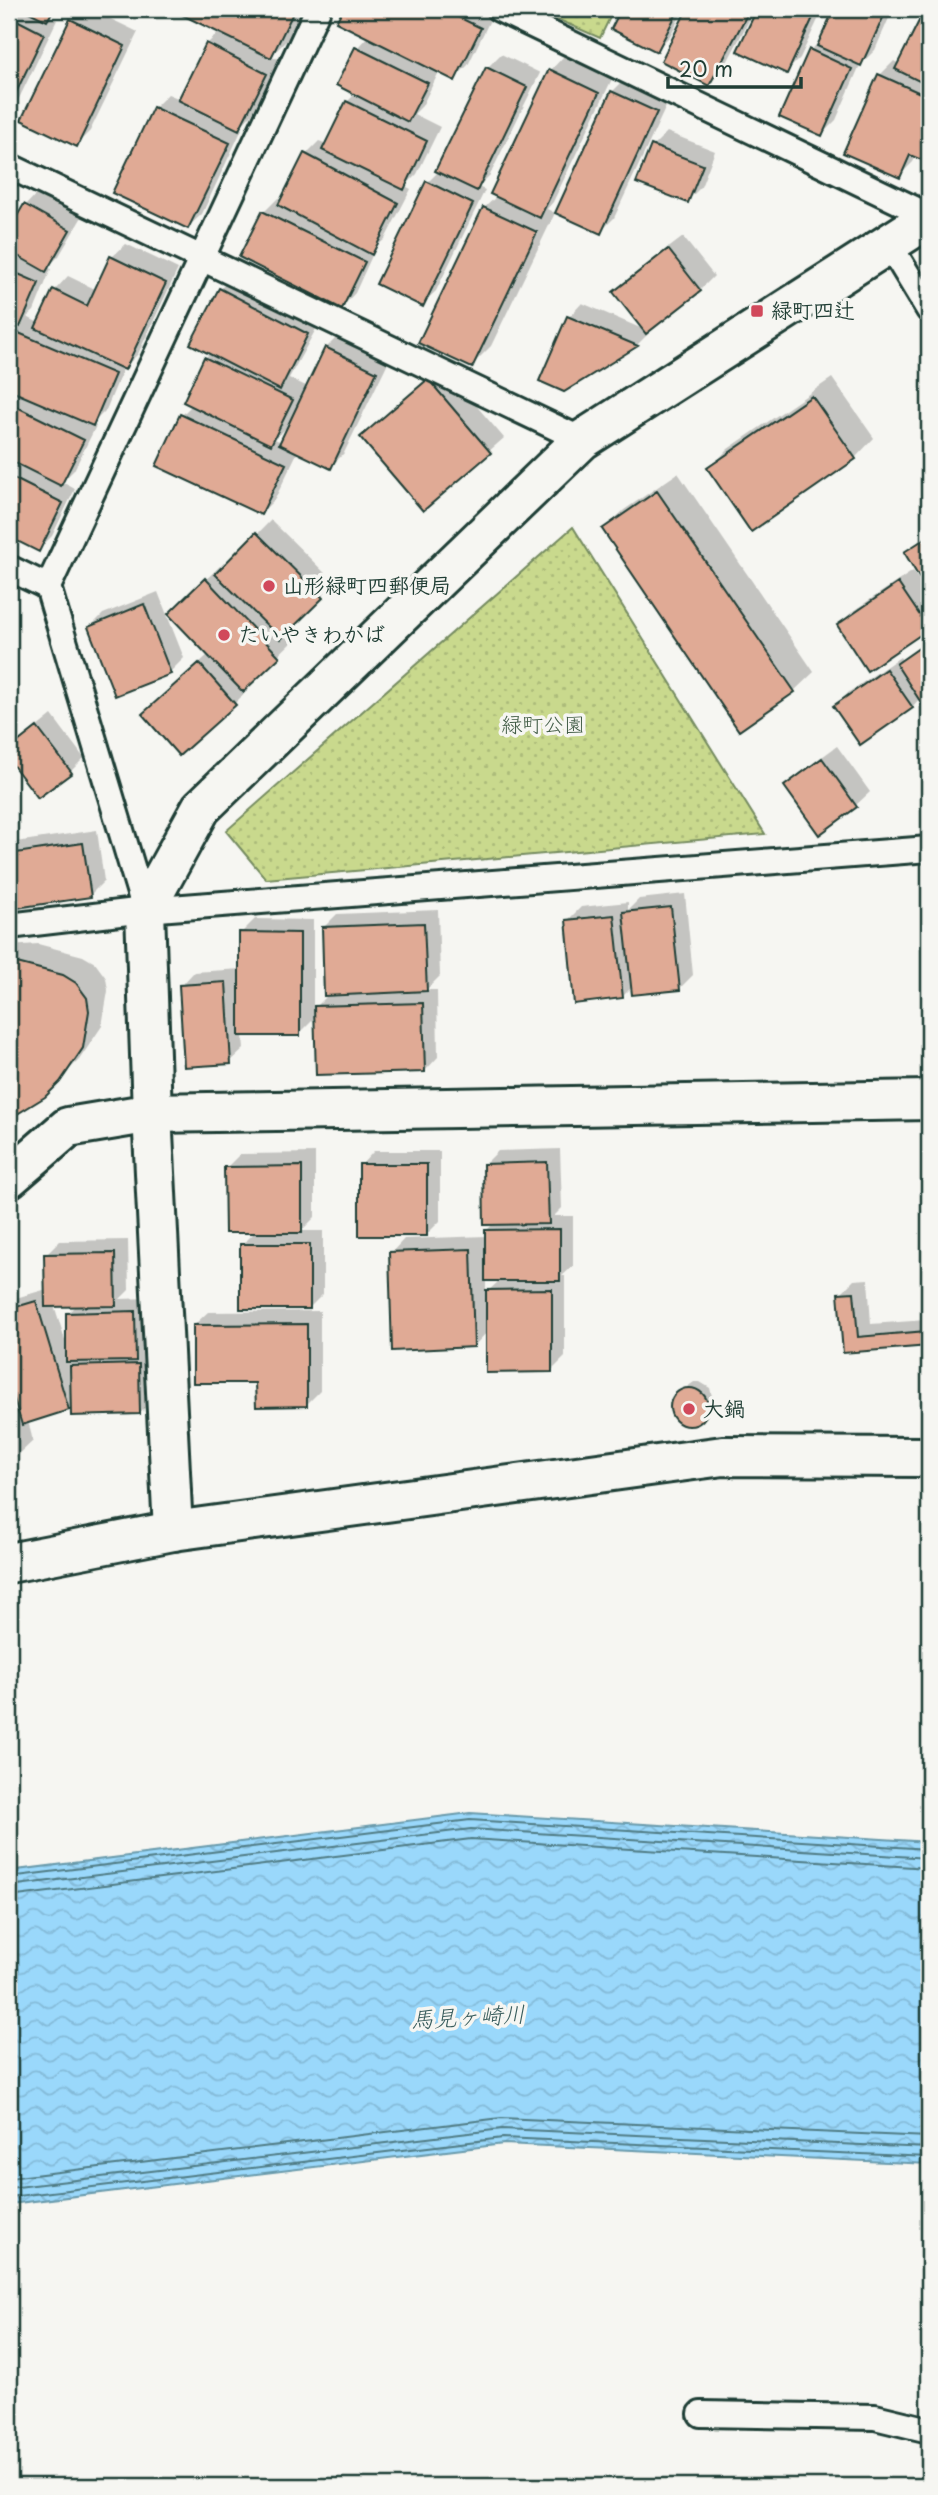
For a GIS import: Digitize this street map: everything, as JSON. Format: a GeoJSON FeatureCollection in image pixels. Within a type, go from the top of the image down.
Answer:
{"type":"FeatureCollection","features":[{"type":"Feature","properties":{"kind":"street"},"geometry":{"type":"LineString","coordinates":[[173,1531],[152,1113],[145,910],[201,808],[582,440],[929,217]]}},
{"type":"Feature","properties":{"kind":"street"},"geometry":{"type":"LineString","coordinates":[[9,1178],[68,1127],[152,1113],[929,1100]]}},
{"type":"Feature","properties":{"kind":"street"},"geometry":{"type":"LineString","coordinates":[[9,1563],[173,1531],[723,1456],[929,1457]]}},
{"type":"Feature","properties":{"kind":"lane"},"geometry":{"type":"LineString","coordinates":[[145,910],[48,587],[318,9]]}},
{"type":"Feature","properties":{"kind":"lane"},"geometry":{"type":"LineString","coordinates":[[499,9],[929,217]]}},
{"type":"Feature","properties":{"kind":"lane"},"geometry":{"type":"LineString","coordinates":[[9,166],[582,440]]}},
{"type":"Feature","properties":{"kind":"lane"},"geometry":{"type":"LineString","coordinates":[[889,244],[929,310]]}},
{"type":"Feature","properties":{"kind":"lane"},"geometry":{"type":"LineString","coordinates":[[9,568],[48,587]]}},
{"type":"Feature","properties":{"kind":"lane"},"geometry":{"type":"LineString","coordinates":[[9,926],[145,910],[929,849]]}},
{"type":"Feature","properties":{"kind":"lane"},"geometry":{"type":"LineString","coordinates":[[701,2414],[875,2417],[929,2430]]}},
{"type":"Feature","properties":{"kind":"green space"},"geometry":{"type":"Polygon","coordinates":[[[534,9],[614,9],[600,38],[534,9]]]}},
{"type":"Feature","properties":{"kind":"green space","name":"緑町公園"},"geometry":{"type":"Polygon","coordinates":[[[573,527],[765,834],[266,879],[226,831],[573,527]]]}},
{"type":"Feature","properties":{"kind":"water","name":"馬見ヶ崎川"},"geometry":{"type":"Polygon","coordinates":[[[470,1813],[929,1842],[929,2164],[504,2144],[9,2204],[9,1871],[470,1813]]]}},
{"type":"Feature","properties":{"kind":"building"},"geometry":{"type":"Polygon","coordinates":[[[23,9],[54,9],[47,21],[23,9]]]}},
{"type":"Feature","properties":{"kind":"building"},"geometry":{"type":"Polygon","coordinates":[[[170,9],[295,9],[271,58],[170,9]]]}},
{"type":"Feature","properties":{"kind":"building"},"geometry":{"type":"Polygon","coordinates":[[[343,9],[442,9],[481,28],[455,81],[336,22],[343,9]]]}},
{"type":"Feature","properties":{"kind":"building"},"geometry":{"type":"Polygon","coordinates":[[[621,9],[679,9],[657,52],[611,29],[621,9]]]}},
{"type":"Feature","properties":{"kind":"building"},"geometry":{"type":"Polygon","coordinates":[[[687,9],[750,9],[709,86],[661,61],[687,9]]]}},
{"type":"Feature","properties":{"kind":"building"},"geometry":{"type":"Polygon","coordinates":[[[757,9],[817,9],[787,74],[737,51],[757,9]]]}},
{"type":"Feature","properties":{"kind":"building"},"geometry":{"type":"Polygon","coordinates":[[[834,9],[887,9],[861,66],[817,46],[834,9]]]}},
{"type":"Feature","properties":{"kind":"building"},"geometry":{"type":"Polygon","coordinates":[[[9,16],[44,34],[9,107],[9,16]]]}},
{"type":"Feature","properties":{"kind":"building"},"geometry":{"type":"Polygon","coordinates":[[[70,19],[125,46],[77,147],[21,120],[70,19]]]}},
{"type":"Feature","properties":{"kind":"building"},"geometry":{"type":"Polygon","coordinates":[[[920,19],[929,24],[929,86],[895,69],[920,19]]]}},
{"type":"Feature","properties":{"kind":"building"},"geometry":{"type":"Polygon","coordinates":[[[206,43],[267,74],[239,130],[178,100],[206,43]]]}},
{"type":"Feature","properties":{"kind":"building"},"geometry":{"type":"Polygon","coordinates":[[[355,47],[428,83],[408,122],[336,85],[355,47]]]}},
{"type":"Feature","properties":{"kind":"building"},"geometry":{"type":"Polygon","coordinates":[[[809,49],[852,69],[822,136],[779,117],[809,49]]]}},
{"type":"Feature","properties":{"kind":"building"},"geometry":{"type":"Polygon","coordinates":[[[486,67],[527,87],[477,191],[435,171],[486,67]]]}},
{"type":"Feature","properties":{"kind":"building"},"geometry":{"type":"Polygon","coordinates":[[[549,69],[599,93],[540,218],[490,194],[549,69]]]}},
{"type":"Feature","properties":{"kind":"building"},"geometry":{"type":"Polygon","coordinates":[[[878,74],[929,97],[929,163],[910,155],[900,178],[843,153],[878,74]]]}},
{"type":"Feature","properties":{"kind":"building"},"geometry":{"type":"Polygon","coordinates":[[[611,91],[657,112],[601,234],[555,213],[611,91]]]}},
{"type":"Feature","properties":{"kind":"building"},"geometry":{"type":"Polygon","coordinates":[[[346,101],[427,141],[404,190],[322,150],[346,101]]]}},
{"type":"Feature","properties":{"kind":"building"},"geometry":{"type":"Polygon","coordinates":[[[153,107],[230,143],[188,229],[112,193],[153,107]]]}},
{"type":"Feature","properties":{"kind":"building"},"geometry":{"type":"Polygon","coordinates":[[[651,145],[703,165],[688,203],[636,183],[651,145]]]}},
{"type":"Feature","properties":{"kind":"building"},"geometry":{"type":"Polygon","coordinates":[[[304,153],[398,203],[372,255],[278,205],[304,153]]]}},
{"type":"Feature","properties":{"kind":"building"},"geometry":{"type":"Polygon","coordinates":[[[426,181],[473,204],[423,307],[376,284],[426,181]]]}},
{"type":"Feature","properties":{"kind":"building"},"geometry":{"type":"Polygon","coordinates":[[[24,204],[70,230],[46,272],[9,251],[9,230],[24,204]]]}},
{"type":"Feature","properties":{"kind":"building"},"geometry":{"type":"Polygon","coordinates":[[[483,207],[537,232],[472,368],[418,343],[483,207]]]}},
{"type":"Feature","properties":{"kind":"building"},"geometry":{"type":"Polygon","coordinates":[[[262,211],[365,262],[342,309],[239,257],[262,211]]]}},
{"type":"Feature","properties":{"kind":"building"},"geometry":{"type":"Polygon","coordinates":[[[668,249],[701,291],[646,334],[613,292],[668,249]]]}},
{"type":"Feature","properties":{"kind":"building"},"geometry":{"type":"Polygon","coordinates":[[[110,256],[166,283],[125,370],[35,328],[53,289],[87,306],[110,256]]]}},
{"type":"Feature","properties":{"kind":"building"},"geometry":{"type":"Polygon","coordinates":[[[9,270],[39,283],[20,327],[9,322],[9,270]]]}},
{"type":"Feature","properties":{"kind":"building"},"geometry":{"type":"Polygon","coordinates":[[[219,288],[308,334],[280,390],[190,344],[219,288]]]}},
{"type":"Feature","properties":{"kind":"building"},"geometry":{"type":"Polygon","coordinates":[[[567,316],[638,346],[564,392],[539,381],[567,316]]]}},
{"type":"Feature","properties":{"kind":"building"},"geometry":{"type":"Polygon","coordinates":[[[14,331],[115,374],[93,426],[9,390],[9,345],[14,331]]]}},
{"type":"Feature","properties":{"kind":"building"},"geometry":{"type":"Polygon","coordinates":[[[325,347],[377,372],[331,469],[279,444],[325,347]]]}},
{"type":"Feature","properties":{"kind":"building"},"geometry":{"type":"Polygon","coordinates":[[[204,357],[293,400],[271,445],[183,402],[204,357]]]}},
{"type":"Feature","properties":{"kind":"building"},"geometry":{"type":"Polygon","coordinates":[[[428,379],[491,453],[423,511],[360,437],[428,379]]]}},
{"type":"Feature","properties":{"kind":"building"},"geometry":{"type":"Polygon","coordinates":[[[812,396],[856,459],[751,532],[707,468],[812,396]]]}},
{"type":"Feature","properties":{"kind":"building"},"geometry":{"type":"Polygon","coordinates":[[[9,403],[84,440],[61,486],[9,460],[9,403]]]}},
{"type":"Feature","properties":{"kind":"building"},"geometry":{"type":"Polygon","coordinates":[[[180,414],[286,464],[261,515],[156,466],[180,414]]]}},
{"type":"Feature","properties":{"kind":"building"},"geometry":{"type":"Polygon","coordinates":[[[9,476],[63,503],[39,552],[9,537],[9,476]]]}},
{"type":"Feature","properties":{"kind":"building"},"geometry":{"type":"Polygon","coordinates":[[[657,491],[795,692],[739,731],[602,529],[657,491]]]}},
{"type":"Feature","properties":{"kind":"building"},"geometry":{"type":"Polygon","coordinates":[[[256,532],[323,598],[281,639],[215,574],[256,532]]]}},
{"type":"Feature","properties":{"kind":"building"},"geometry":{"type":"Polygon","coordinates":[[[929,536],[929,594],[904,552],[929,536]]]}},
{"type":"Feature","properties":{"kind":"building","name":"たいやきわかば"},"geometry":{"type":"Polygon","coordinates":[[[205,578],[280,657],[243,692],[168,614],[205,578]]]}},
{"type":"Feature","properties":{"kind":"building"},"geometry":{"type":"Polygon","coordinates":[[[898,583],[929,629],[867,671],[837,625],[898,583]]]}},
{"type":"Feature","properties":{"kind":"building"},"geometry":{"type":"Polygon","coordinates":[[[144,604],[171,674],[115,696],[88,627],[144,604]]]}},
{"type":"Feature","properties":{"kind":"building"},"geometry":{"type":"Polygon","coordinates":[[[929,641],[929,699],[922,704],[896,664],[929,641]]]}},
{"type":"Feature","properties":{"kind":"building"},"geometry":{"type":"Polygon","coordinates":[[[199,663],[236,705],[179,756],[142,714],[199,663]]]}},
{"type":"Feature","properties":{"kind":"building"},"geometry":{"type":"Polygon","coordinates":[[[886,669],[913,708],[860,745],[833,706],[886,669]]]}},
{"type":"Feature","properties":{"kind":"building"},"geometry":{"type":"Polygon","coordinates":[[[37,727],[72,773],[38,798],[9,760],[9,749],[37,727]]]}},
{"type":"Feature","properties":{"kind":"building"},"geometry":{"type":"Polygon","coordinates":[[[822,758],[857,807],[819,835],[784,786],[822,758]]]}},
{"type":"Feature","properties":{"kind":"building"},"geometry":{"type":"Polygon","coordinates":[[[83,843],[91,897],[9,909],[9,854],[83,843]]]}},
{"type":"Feature","properties":{"kind":"building"},"geometry":{"type":"Polygon","coordinates":[[[671,907],[680,990],[632,995],[623,912],[671,907]]]}},
{"type":"Feature","properties":{"kind":"building"},"geometry":{"type":"Polygon","coordinates":[[[614,915],[623,998],[574,1004],[566,920],[614,915]]]}},
{"type":"Feature","properties":{"kind":"building"},"geometry":{"type":"Polygon","coordinates":[[[424,923],[427,991],[324,996],[322,927],[424,923]]]}},
{"type":"Feature","properties":{"kind":"building"},"geometry":{"type":"Polygon","coordinates":[[[239,932],[300,933],[300,1036],[239,1036],[239,932]]]}},
{"type":"Feature","properties":{"kind":"building"},"geometry":{"type":"Polygon","coordinates":[[[17,963],[63,975],[76,983],[87,998],[89,1011],[83,1048],[60,1082],[45,1097],[9,1119],[9,964],[17,963]]]}},
{"type":"Feature","properties":{"kind":"building"},"geometry":{"type":"Polygon","coordinates":[[[226,982],[231,1064],[184,1067],[179,985],[226,982]]]}},
{"type":"Feature","properties":{"kind":"building"},"geometry":{"type":"Polygon","coordinates":[[[423,1003],[425,1072],[316,1075],[314,1006],[423,1003]]]}},
{"type":"Feature","properties":{"kind":"building"},"geometry":{"type":"Polygon","coordinates":[[[547,1162],[549,1224],[484,1225],[483,1164],[547,1162]]]}},
{"type":"Feature","properties":{"kind":"building"},"geometry":{"type":"Polygon","coordinates":[[[359,1164],[427,1164],[427,1236],[359,1236],[359,1164]]]}},
{"type":"Feature","properties":{"kind":"building"},"geometry":{"type":"Polygon","coordinates":[[[302,1166],[302,1233],[225,1233],[224,1167],[302,1166]]]}},
{"type":"Feature","properties":{"kind":"building"},"geometry":{"type":"Polygon","coordinates":[[[560,1229],[560,1281],[485,1281],[485,1230],[560,1229]]]}},
{"type":"Feature","properties":{"kind":"building"},"geometry":{"type":"Polygon","coordinates":[[[240,1244],[310,1244],[310,1309],[240,1309],[240,1244]]]}},
{"type":"Feature","properties":{"kind":"building"},"geometry":{"type":"Polygon","coordinates":[[[471,1249],[474,1347],[392,1351],[389,1252],[471,1249]]]}},
{"type":"Feature","properties":{"kind":"building"},"geometry":{"type":"Polygon","coordinates":[[[115,1253],[116,1306],[45,1307],[44,1254],[115,1253]]]}},
{"type":"Feature","properties":{"kind":"building"},"geometry":{"type":"Polygon","coordinates":[[[929,1287],[929,1346],[843,1353],[838,1293],[854,1292],[858,1337],[926,1331],[922,1288],[929,1287]]]}},
{"type":"Feature","properties":{"kind":"building"},"geometry":{"type":"Polygon","coordinates":[[[552,1289],[552,1372],[486,1373],[486,1290],[552,1289]]]}},
{"type":"Feature","properties":{"kind":"building"},"geometry":{"type":"Polygon","coordinates":[[[36,1301],[69,1410],[22,1425],[9,1382],[9,1309],[36,1301]]]}},
{"type":"Feature","properties":{"kind":"building"},"geometry":{"type":"Polygon","coordinates":[[[135,1311],[136,1361],[66,1362],[66,1313],[135,1311]]]}},
{"type":"Feature","properties":{"kind":"building"},"geometry":{"type":"Polygon","coordinates":[[[307,1324],[307,1406],[256,1407],[255,1383],[193,1383],[193,1325],[307,1324]]]}},
{"type":"Feature","properties":{"kind":"building"},"geometry":{"type":"Polygon","coordinates":[[[139,1364],[140,1414],[71,1416],[70,1366],[139,1364]]]}},
{"type":"Feature","properties":{"kind":"building","name":"大鍋"},"geometry":{"type":"Polygon","coordinates":[[[689,1388],[703,1393],[708,1407],[703,1421],[689,1426],[675,1421],[670,1407],[675,1393],[689,1388]]]}},
{"type":"Feature","properties":{"kind":"place","name":"緑町四辻"},"geometry":{"type":"Point","coordinates":[757,311]}},
{"type":"Feature","properties":{"kind":"place","name":"山形緑町四郵便局"},"geometry":{"type":"Point","coordinates":[269,586]}},
{"type":"Feature","properties":{"kind":"place","name":"たいやきわかば"},"geometry":{"type":"Point","coordinates":[224,635]}},
{"type":"Feature","properties":{"kind":"place","name":"大鍋"},"geometry":{"type":"Point","coordinates":[689,1409]}}]}
